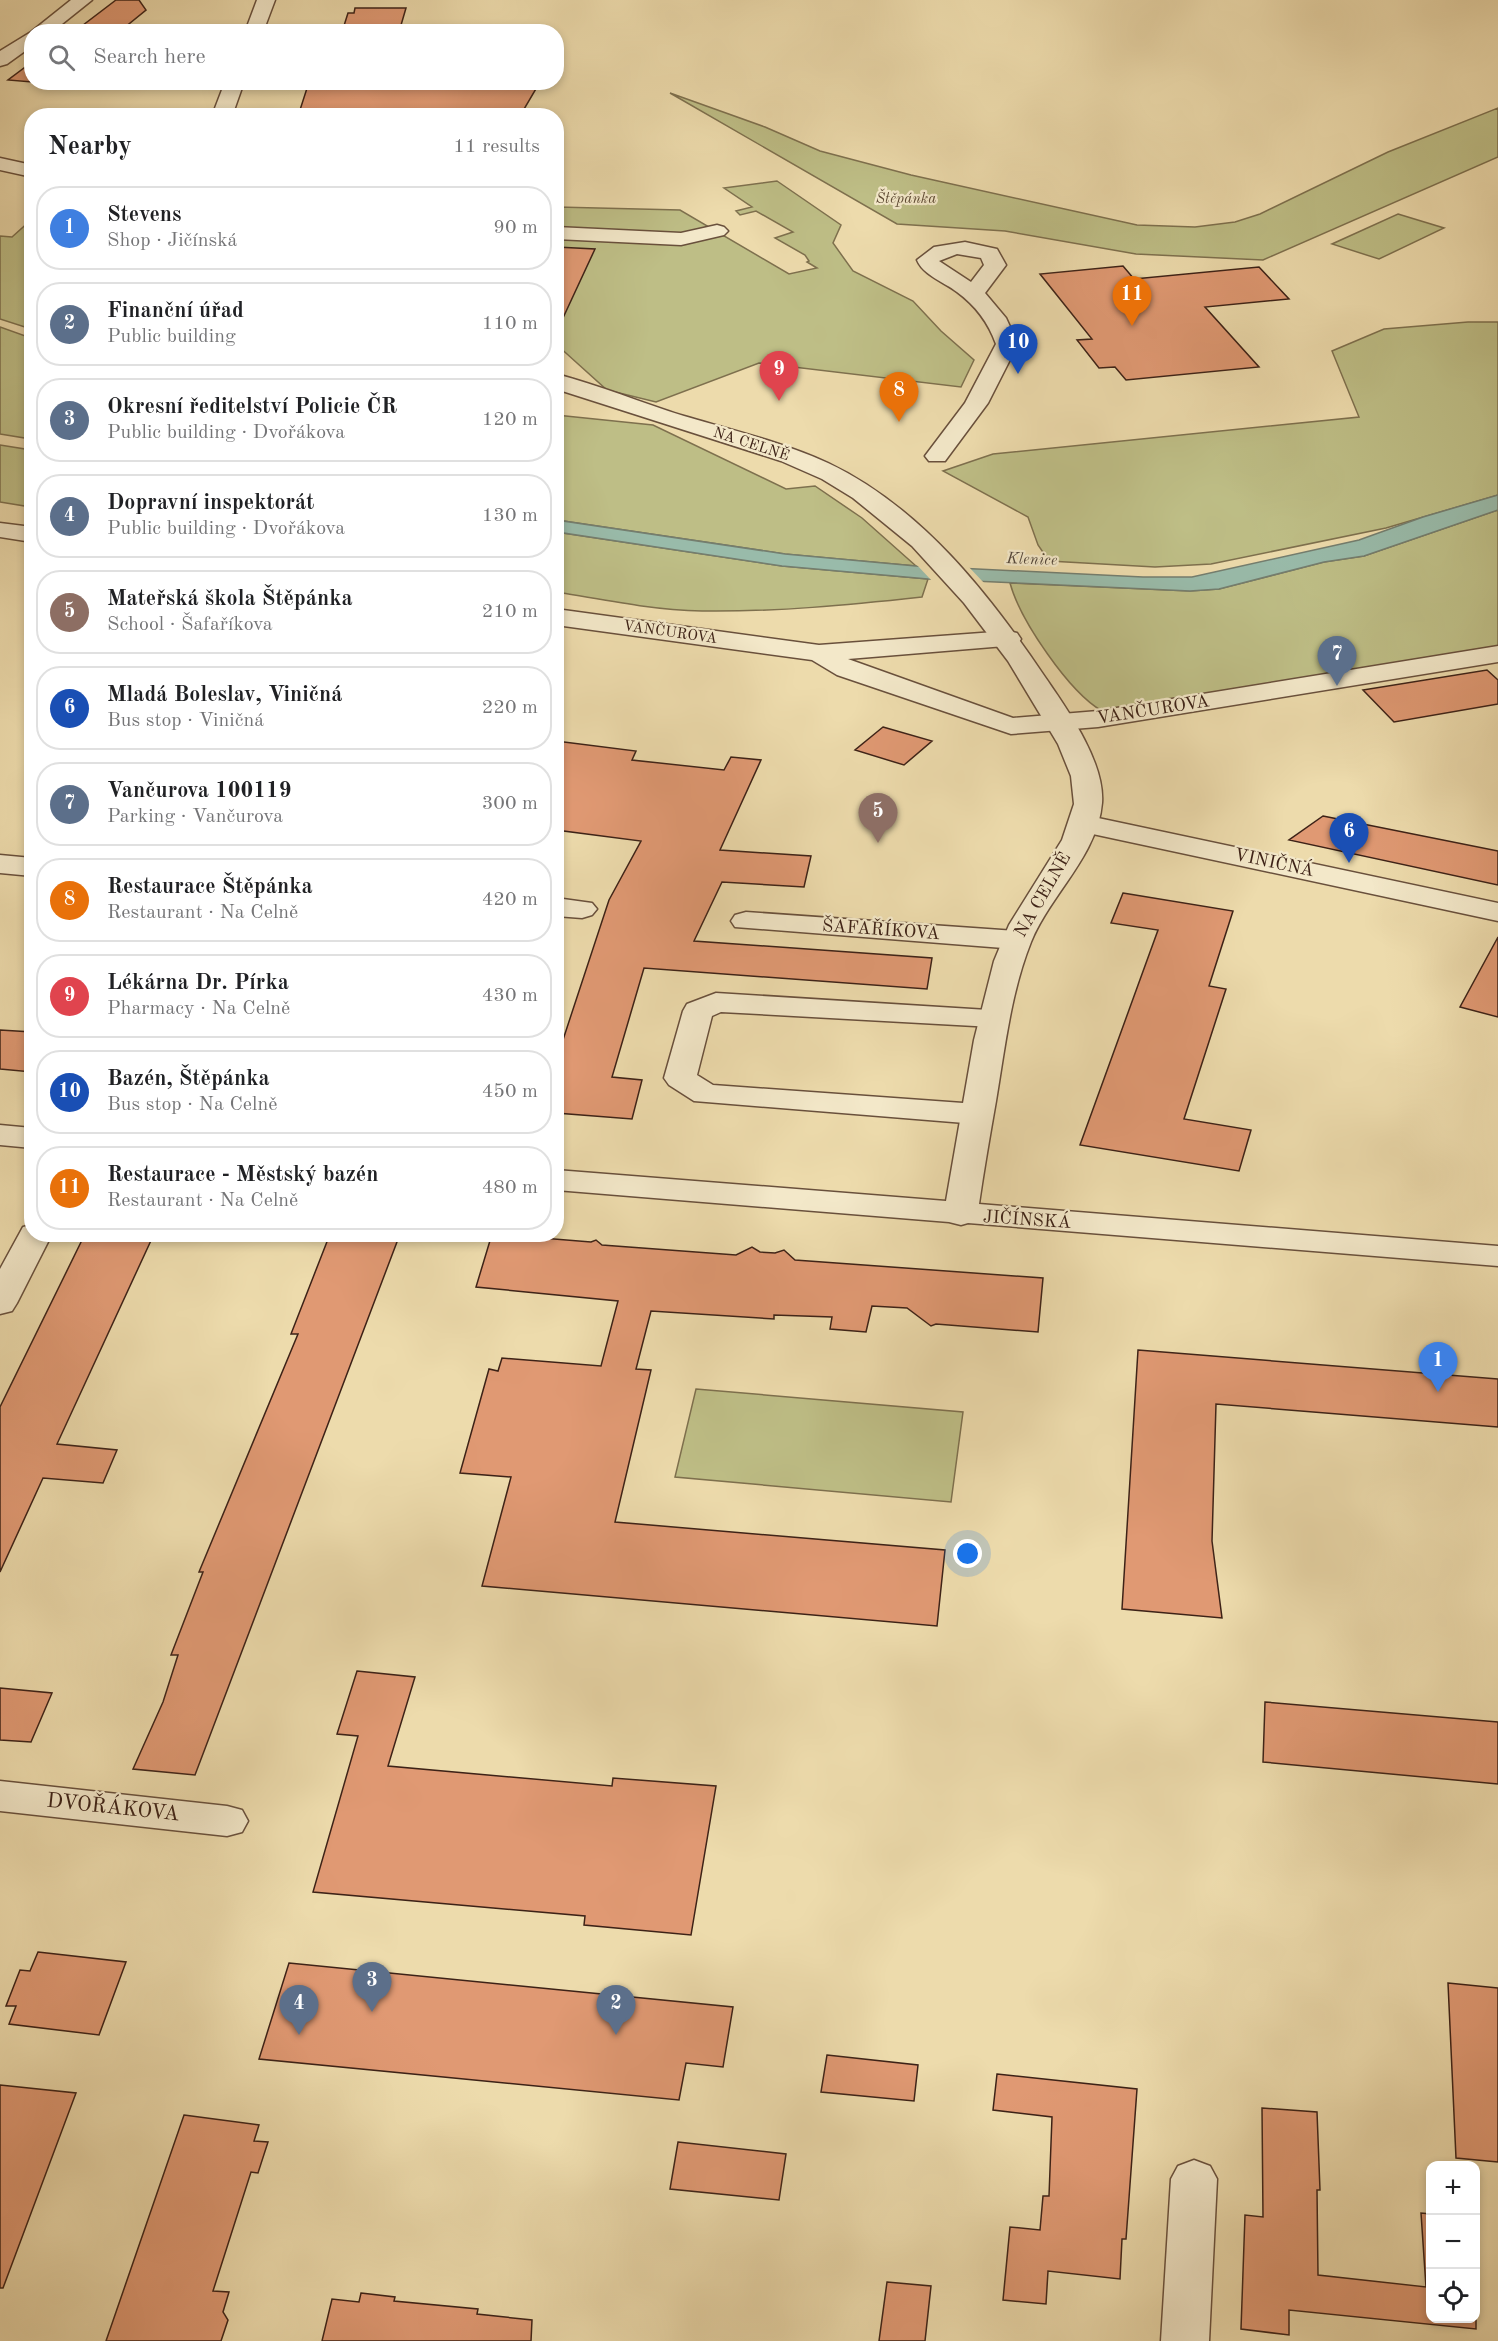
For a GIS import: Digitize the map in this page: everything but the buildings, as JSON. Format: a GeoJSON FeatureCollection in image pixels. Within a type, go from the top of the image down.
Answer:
{"type":"FeatureCollection","features":[{"type":"Feature","properties":{"kind":"street"},"geometry":{"type":"LineString","coordinates":[[50,24],[83,0]]}},
{"type":"Feature","properties":{"kind":"street"},"geometry":{"type":"LineString","coordinates":[[257,24],[266,0]]}},
{"type":"Feature","properties":{"kind":"street"},"geometry":{"type":"LineString","coordinates":[[0,60],[24,43]]}},
{"type":"Feature","properties":{"kind":"street"},"geometry":{"type":"LineString","coordinates":[[225,108],[231,90]]}},
{"type":"Feature","properties":{"kind":"street"},"geometry":{"type":"LineString","coordinates":[[0,164],[24,169]]}},
{"type":"Feature","properties":{"kind":"street"},"geometry":{"type":"LineString","coordinates":[[564,233],[681,239],[717,231]]}},
{"type":"Feature","properties":{"kind":"street"},"geometry":{"type":"LineString","coordinates":[[937,456],[957,434],[991,378],[1007,344],[1003,330],[974,292]]}},
{"type":"Feature","properties":{"kind":"street","name":"NA CELNĚ"},"geometry":{"type":"LineString","coordinates":[[564,384],[607,400],[770,449],[831,474],[866,496],[925,548],[980,603],[1008,639],[1060,724],[1085,777],[1088,800],[1084,824],[1016,940],[993,1018],[961,1215]]}},
{"type":"Feature","properties":{"kind":"street"},"geometry":{"type":"LineString","coordinates":[[0,530],[24,534]]}},
{"type":"Feature","properties":{"kind":"street","name":"VANČUROVA"},"geometry":{"type":"LineString","coordinates":[[564,618],[819,653],[1008,639]]}},
{"type":"Feature","properties":{"kind":"street","name":"VANČUROVA"},"geometry":{"type":"LineString","coordinates":[[819,653],[846,669],[1011,726],[1060,724],[1498,654]]}},
{"type":"Feature","properties":{"kind":"street","name":"VINIČNÁ"},"geometry":{"type":"LineString","coordinates":[[1084,824],[1498,912]]}},
{"type":"Feature","properties":{"kind":"street"},"geometry":{"type":"LineString","coordinates":[[0,864],[24,866]]}},
{"type":"Feature","properties":{"kind":"street","name":"ŠAFAŘÍKOVA"},"geometry":{"type":"LineString","coordinates":[[746,921],[1016,940]]}},
{"type":"Feature","properties":{"kind":"street"},"geometry":{"type":"LineString","coordinates":[[978,1114],[705,1094],[680,1078],[698,1011],[716,1002],[993,1018]]}},
{"type":"Feature","properties":{"kind":"street"},"geometry":{"type":"LineString","coordinates":[[0,1136],[24,1138]]}},
{"type":"Feature","properties":{"kind":"street","name":"JIČÍNSKÁ"},"geometry":{"type":"LineString","coordinates":[[564,1181],[961,1215],[1498,1256]]}},
{"type":"Feature","properties":{"kind":"street"},"geometry":{"type":"LineString","coordinates":[[0,1303],[31,1242]]}},
{"type":"Feature","properties":{"kind":"street","name":"DVOŘÁKOVA"},"geometry":{"type":"LineString","coordinates":[[0,1796],[227,1821]]}},
{"type":"Feature","properties":{"kind":"street"},"geometry":{"type":"LineString","coordinates":[[1185,2341],[1194,2178]]}},
{"type":"Feature","properties":{"kind":"green space","name":"Štěpánka"},"geometry":{"type":"Polygon","coordinates":[[[670,93],[765,127],[820,151],[911,175],[1137,225],[1195,227],[1235,222],[1260,214],[1388,152],[1498,108],[1498,157],[1263,260],[1136,254],[1005,231],[897,224],[670,93]]]}},
{"type":"Feature","properties":{"kind":"green space"},"geometry":{"type":"Polygon","coordinates":[[[777,181],[841,225],[833,243],[853,271],[913,301],[941,331],[974,360],[961,387],[759,363],[656,402],[607,390],[564,351],[564,207],[680,210],[789,274],[817,268],[807,262],[809,261],[805,255],[775,238],[793,232],[756,211],[740,215],[736,211],[752,207],[724,188],[777,181]]]}},
{"type":"Feature","properties":{"kind":"green space"},"geometry":{"type":"Polygon","coordinates":[[[1398,214],[1444,228],[1379,259],[1332,244],[1398,214]]]}},
{"type":"Feature","properties":{"kind":"green space"},"geometry":{"type":"Polygon","coordinates":[[[24,226],[24,327],[0,319],[0,236],[12,237],[24,226]]]}},
{"type":"Feature","properties":{"kind":"green space"},"geometry":{"type":"Polygon","coordinates":[[[1468,322],[1498,322],[1498,495],[1386,528],[1211,564],[1155,567],[1049,561],[1038,545],[1028,517],[943,471],[993,454],[1359,417],[1332,351],[1384,329],[1468,322]]]}},
{"type":"Feature","properties":{"kind":"green space"},"geometry":{"type":"Polygon","coordinates":[[[0,327],[24,336],[24,438],[0,434],[0,327]]]}},
{"type":"Feature","properties":{"kind":"green space"},"geometry":{"type":"Polygon","coordinates":[[[564,416],[653,425],[786,489],[815,486],[862,518],[916,566],[785,554],[564,521],[564,416]]]}},
{"type":"Feature","properties":{"kind":"green space"},"geometry":{"type":"Polygon","coordinates":[[[0,445],[24,449],[24,506],[0,502],[0,445]]]}},
{"type":"Feature","properties":{"kind":"green space"},"geometry":{"type":"Polygon","coordinates":[[[1498,510],[1498,647],[1102,711],[1075,688],[1047,654],[1024,616],[1010,583],[1190,591],[1219,589],[1324,562],[1364,556],[1498,510]]]}},
{"type":"Feature","properties":{"kind":"green space"},"geometry":{"type":"Polygon","coordinates":[[[564,533],[782,566],[928,579],[922,597],[785,609],[702,611],[647,607],[564,593],[564,533]]]}},
{"type":"Feature","properties":{"kind":"green space"},"geometry":{"type":"Polygon","coordinates":[[[696,1389],[963,1412],[951,1502],[675,1477],[696,1389]]]}},
{"type":"Feature","properties":{"kind":"shaded area"},"geometry":{"type":"Polygon","coordinates":[[[1498,495],[1498,510],[1364,556],[1324,562],[1219,589],[1190,591],[928,579],[782,566],[564,533],[564,521],[785,554],[916,566],[1143,577],[1192,577],[1359,540],[1423,517],[1498,495]]]}},
{"type":"Feature","properties":{"kind":"pier"},"geometry":{"type":"Polygon","coordinates":[[[915,563],[967,565],[985,584],[933,582],[915,563]]]}},
{"type":"Feature","properties":{"kind":"place","name":"Restaurace - Městský bazén"},"geometry":{"type":"Point","coordinates":[1132,326]}},
{"type":"Feature","properties":{"kind":"place","name":"Bazén, Štěpánka"},"geometry":{"type":"Point","coordinates":[1018,374]}},
{"type":"Feature","properties":{"kind":"place","name":"Lékárna Dr. Pírka"},"geometry":{"type":"Point","coordinates":[779,401]}},
{"type":"Feature","properties":{"kind":"place","name":"Restaurace Štěpánka"},"geometry":{"type":"Point","coordinates":[899,422]}},
{"type":"Feature","properties":{"kind":"place","name":"Vančurova 100119"},"geometry":{"type":"Point","coordinates":[1337,686]}},
{"type":"Feature","properties":{"kind":"place","name":"Mateřská škola Štěpánka"},"geometry":{"type":"Point","coordinates":[878,843]}},
{"type":"Feature","properties":{"kind":"place","name":"Mladá Boleslav, Viničná"},"geometry":{"type":"Point","coordinates":[1349,863]}},
{"type":"Feature","properties":{"kind":"place","name":"Stevens"},"geometry":{"type":"Point","coordinates":[1438,1392]}},
{"type":"Feature","properties":{"kind":"place","name":"Okresní ředitelství Policie ČR"},"geometry":{"type":"Point","coordinates":[372,2012]}},
{"type":"Feature","properties":{"kind":"place","name":"Dopravní inspektorát"},"geometry":{"type":"Point","coordinates":[299,2035]}},
{"type":"Feature","properties":{"kind":"place","name":"Finanční úřad"},"geometry":{"type":"Point","coordinates":[616,2035]}},
{"type":"Feature","properties":{"kind":"water label","name":"Klenice"},"geometry":{"type":"Point","coordinates":[1032,560]}}]}
